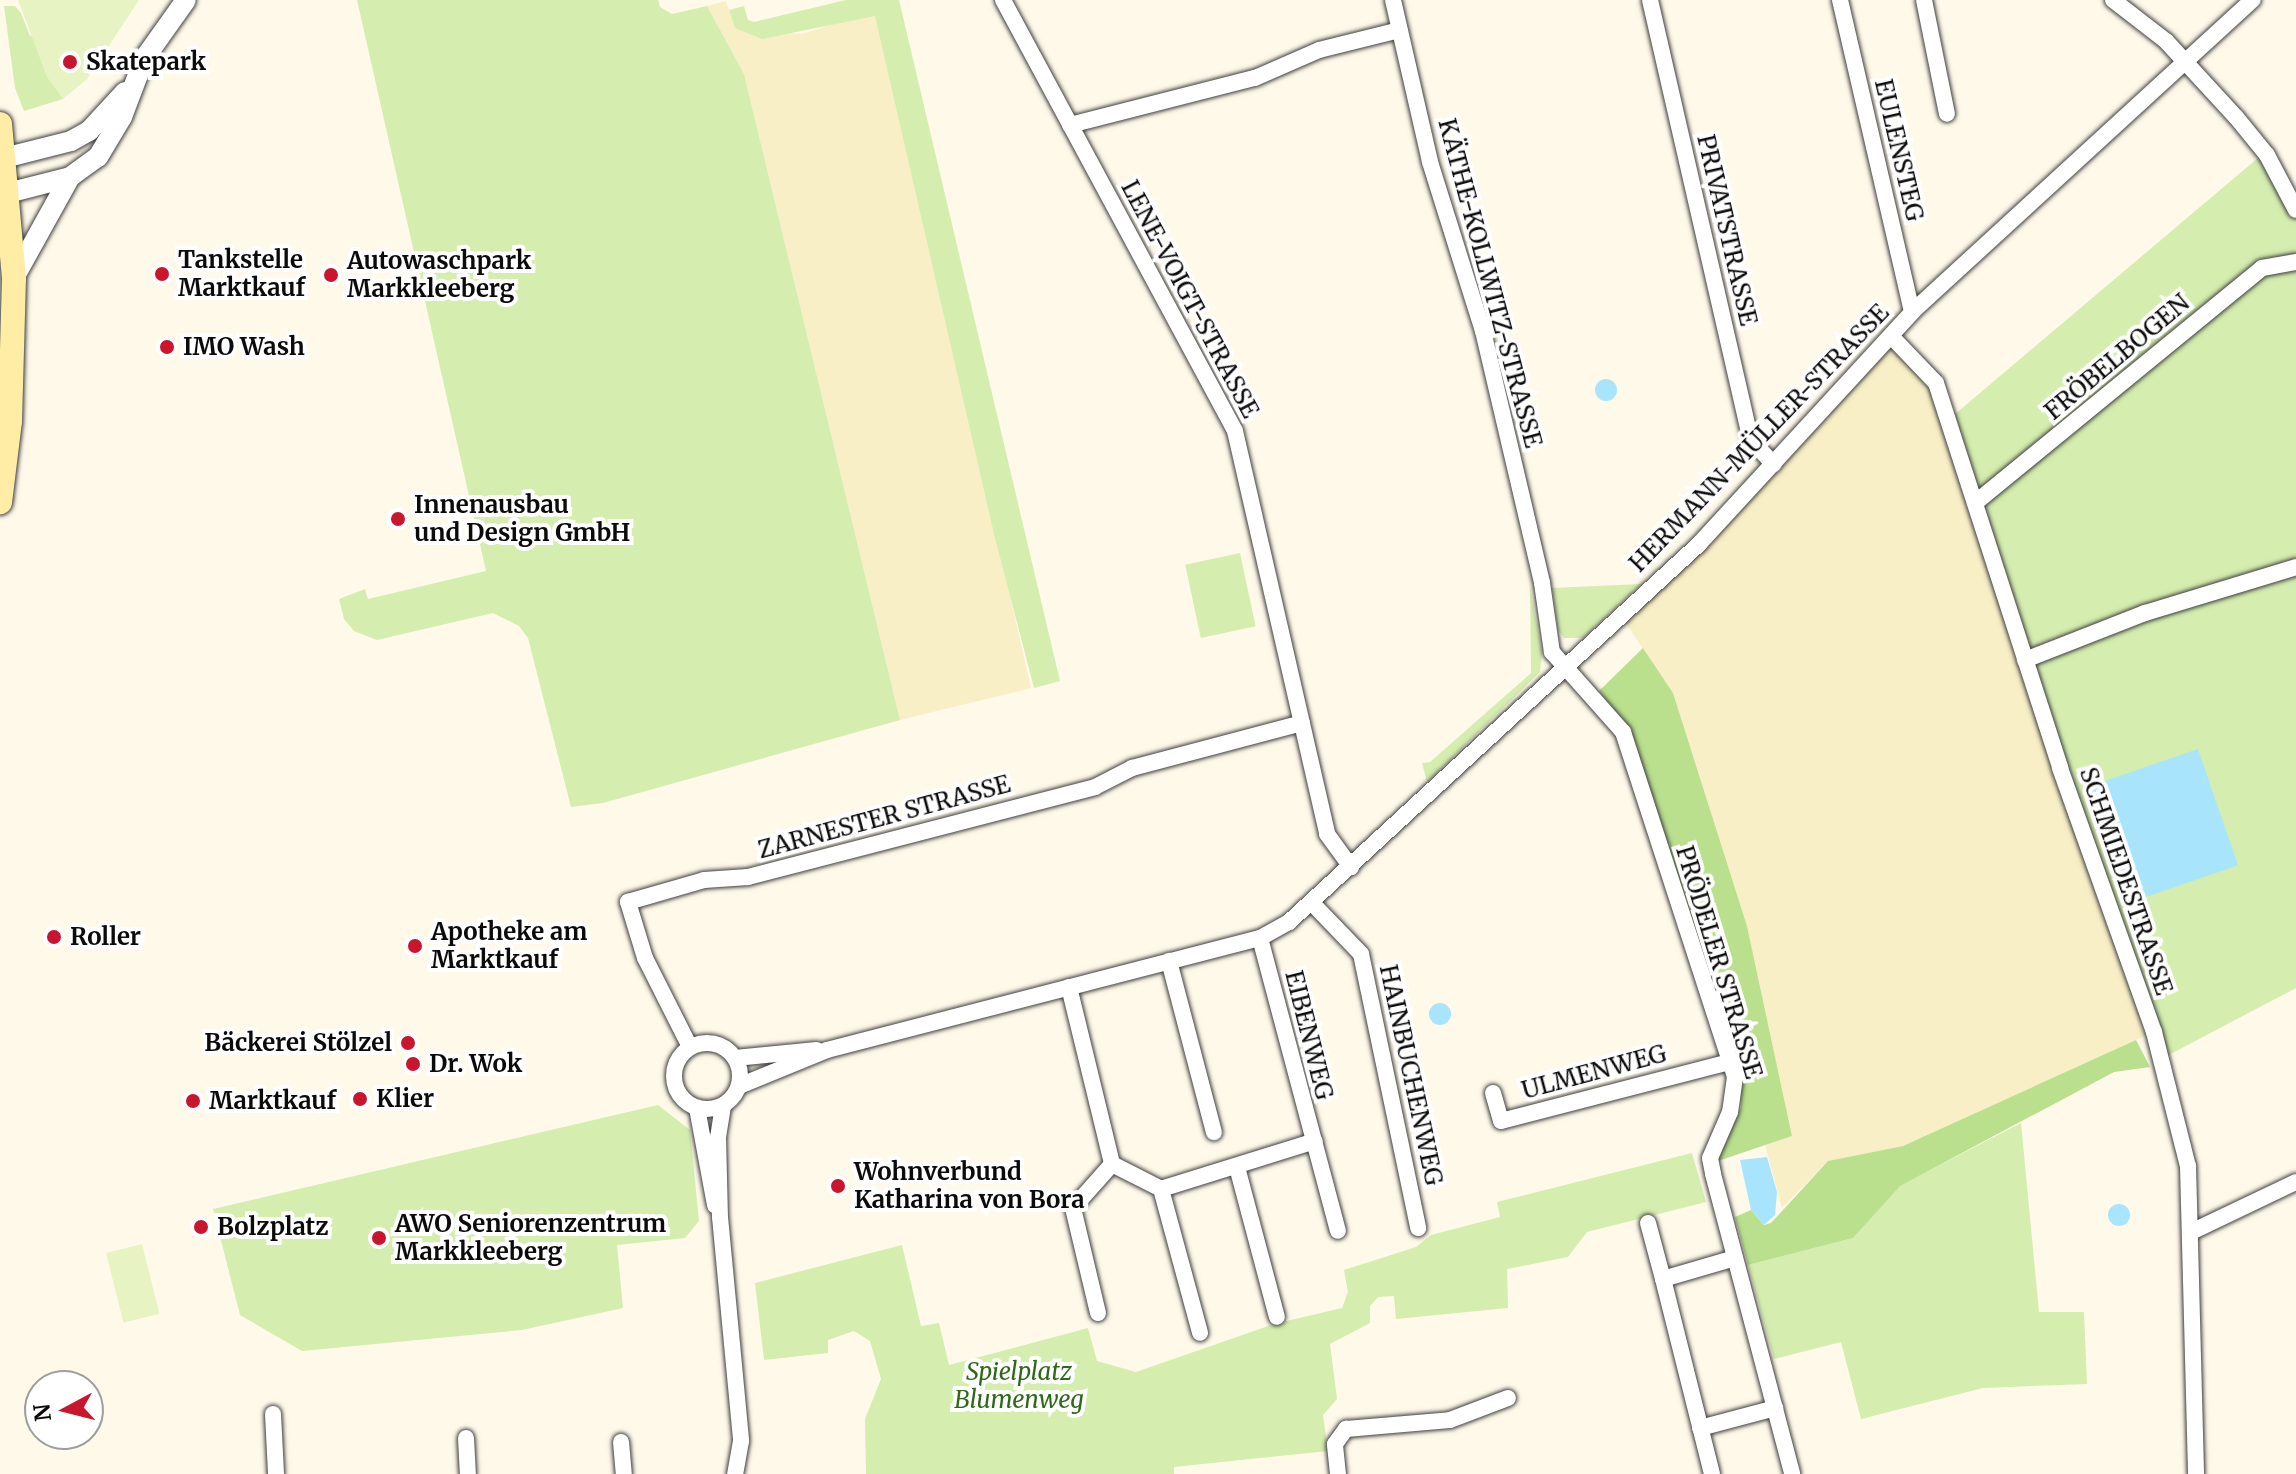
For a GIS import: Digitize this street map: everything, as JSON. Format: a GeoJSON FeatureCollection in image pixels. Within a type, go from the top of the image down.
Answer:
{"type":"FeatureCollection","features":[{"type":"Feature","properties":{"kind":"main road"},"geometry":{"type":"LineString","coordinates":[[0,124],[14,278],[10,421],[0,502]]}},
{"type":"Feature","properties":{"kind":"street"},"geometry":{"type":"LineString","coordinates":[[2,158],[56,146],[89,131],[133,83],[186,0]]}},
{"type":"Feature","properties":{"kind":"street","name":"LENE-VOIGT-STRASSE"},"geometry":{"type":"LineString","coordinates":[[1003,0],[1235,431],[1327,834],[1351,867]]}},
{"type":"Feature","properties":{"kind":"street","name":"KÄTHE-KOLLWITZ-STRASSE"},"geometry":{"type":"LineString","coordinates":[[1393,0],[1430,162],[1483,331],[1542,583],[1552,652],[1564,669]]}},
{"type":"Feature","properties":{"kind":"street","name":"PRIVATSTRASSE"},"geometry":{"type":"LineString","coordinates":[[1650,0],[1751,440],[1773,464]]}},
{"type":"Feature","properties":{"kind":"street","name":"EULENSTEG"},"geometry":{"type":"LineString","coordinates":[[1840,0],[1912,312]]}},
{"type":"Feature","properties":{"kind":"street"},"geometry":{"type":"LineString","coordinates":[[1924,0],[1947,114]]}},
{"type":"Feature","properties":{"kind":"street"},"geometry":{"type":"LineString","coordinates":[[2113,0],[2166,41],[2267,155],[2296,210]]}},
{"type":"Feature","properties":{"kind":"street","name":"HERMANN-MÜLLER-STRASSE"},"geometry":{"type":"LineString","coordinates":[[739,1086],[827,1050],[1260,938],[1312,903],[1699,544],[1912,312],[2182,61],[2253,0]]}},
{"type":"Feature","properties":{"kind":"street"},"geometry":{"type":"LineString","coordinates":[[1070,125],[1255,78],[1319,50],[1400,30]]}},
{"type":"Feature","properties":{"kind":"street"},"geometry":{"type":"LineString","coordinates":[[14,278],[70,177],[110,143],[133,83]]}},
{"type":"Feature","properties":{"kind":"street"},"geometry":{"type":"LineString","coordinates":[[4,194],[70,177]]}},
{"type":"Feature","properties":{"kind":"street","name":"FRÖBELBOGEN"},"geometry":{"type":"LineString","coordinates":[[1975,503],[2262,268],[2296,262]]}},
{"type":"Feature","properties":{"kind":"street","name":"SCHMIEDESTRASSE"},"geometry":{"type":"LineString","coordinates":[[1891,336],[1936,383],[2025,660],[2154,1032],[2188,1166],[2196,1474]]}},
{"type":"Feature","properties":{"kind":"street"},"geometry":{"type":"LineString","coordinates":[[2025,660],[2145,613],[2296,567]]}},
{"type":"Feature","properties":{"kind":"street","name":"PRÖDELER STRASSE"},"geometry":{"type":"LineString","coordinates":[[1564,669],[1623,732],[1729,1062],[1735,1097],[1710,1158],[1792,1474]]}},
{"type":"Feature","properties":{"kind":"street","name":"ZARNESTER STRASSE"},"geometry":{"type":"LineString","coordinates":[[690,1047],[645,958],[628,902],[704,880],[748,877],[1080,791],[1132,768],[1302,723]]}},
{"type":"Feature","properties":{"kind":"street","name":"HAINBUCHENWEG"},"geometry":{"type":"LineString","coordinates":[[1312,903],[1361,954],[1418,1228]]}},
{"type":"Feature","properties":{"kind":"street","name":"EIBENWEG"},"geometry":{"type":"LineString","coordinates":[[1260,938],[1305,1120],[1315,1141],[1338,1231]]}},
{"type":"Feature","properties":{"kind":"street"},"geometry":{"type":"LineString","coordinates":[[1169,961],[1214,1132]]}},
{"type":"Feature","properties":{"kind":"street"},"geometry":{"type":"LineString","coordinates":[[1069,987],[1112,1164],[1161,1189],[1315,1141]]}},
{"type":"Feature","properties":{"kind":"street"},"geometry":{"type":"LineString","coordinates":[[723,1106],[697,1108],[682,1098],[674,1081],[678,1059],[690,1047],[715,1044],[735,1058],[739,1086],[723,1106],[718,1137],[720,1217],[741,1441],[735,1474]]}},
{"type":"Feature","properties":{"kind":"street","name":"HERMANN-MÜLLER-STRASSE"},"geometry":{"type":"LineString","coordinates":[[735,1058],[827,1050]]}},
{"type":"Feature","properties":{"kind":"street","name":"ULMENWEG"},"geometry":{"type":"LineString","coordinates":[[1493,1093],[1501,1121],[1729,1062]]}},
{"type":"Feature","properties":{"kind":"street"},"geometry":{"type":"LineString","coordinates":[[697,1108],[720,1217]]}},
{"type":"Feature","properties":{"kind":"street"},"geometry":{"type":"LineString","coordinates":[[1098,1313],[1073,1208],[1112,1164]]}},
{"type":"Feature","properties":{"kind":"street"},"geometry":{"type":"LineString","coordinates":[[1237,1167],[1277,1317]]}},
{"type":"Feature","properties":{"kind":"street"},"geometry":{"type":"LineString","coordinates":[[2191,1232],[2296,1182]]}},
{"type":"Feature","properties":{"kind":"street"},"geometry":{"type":"LineString","coordinates":[[1161,1189],[1200,1333]]}},
{"type":"Feature","properties":{"kind":"street"},"geometry":{"type":"LineString","coordinates":[[1648,1223],[1712,1474]]}},
{"type":"Feature","properties":{"kind":"street"},"geometry":{"type":"LineString","coordinates":[[1663,1279],[1735,1258]]}},
{"type":"Feature","properties":{"kind":"street"},"geometry":{"type":"LineString","coordinates":[[1338,1474],[1335,1444],[1346,1429],[1450,1420],[1508,1398]]}},
{"type":"Feature","properties":{"kind":"street"},"geometry":{"type":"LineString","coordinates":[[1700,1428],[1775,1408]]}},
{"type":"Feature","properties":{"kind":"street"},"geometry":{"type":"LineString","coordinates":[[273,1414],[276,1474]]}},
{"type":"Feature","properties":{"kind":"street"},"geometry":{"type":"LineString","coordinates":[[466,1438],[468,1474]]}},
{"type":"Feature","properties":{"kind":"street"},"geometry":{"type":"LineString","coordinates":[[621,1442],[624,1474]]}},
{"type":"Feature","properties":{"kind":"shaded area"},"geometry":{"type":"Polygon","coordinates":[[[726,1],[735,28],[802,34],[864,14],[875,15],[881,29],[1031,688],[900,720],[744,74],[707,6],[726,1]]]}},
{"type":"Feature","properties":{"kind":"shaded area"},"geometry":{"type":"Polygon","coordinates":[[[1891,336],[1936,383],[2154,1032],[1903,1146],[1828,1161],[1782,1208],[1765,1145],[1792,1136],[1747,926],[1673,693],[1621,616],[1891,336]]]}},
{"type":"Feature","properties":{"kind":"green space","name":"Skatepark"},"geometry":{"type":"Polygon","coordinates":[[[18,0],[139,0],[87,79],[63,99],[47,77],[18,0]]]}},
{"type":"Feature","properties":{"kind":"green space"},"geometry":{"type":"Polygon","coordinates":[[[357,0],[658,0],[660,7],[672,14],[707,6],[744,74],[900,720],[603,803],[571,807],[528,638],[519,626],[493,613],[377,640],[354,631],[344,619],[339,599],[365,589],[368,599],[486,571],[357,0]]]}},
{"type":"Feature","properties":{"kind":"green space"},"geometry":{"type":"Polygon","coordinates":[[[846,0],[899,0],[1060,681],[1034,688],[995,538],[875,16],[762,39],[735,28],[729,10],[744,6],[748,20],[754,22],[846,0]]]}},
{"type":"Feature","properties":{"kind":"green space"},"geometry":{"type":"Polygon","coordinates":[[[4,6],[15,6],[30,36],[74,27],[63,99],[24,111],[15,88],[4,6]]]}},
{"type":"Feature","properties":{"kind":"green space"},"geometry":{"type":"Polygon","coordinates":[[[2265,152],[2296,210],[2296,988],[2161,1059],[1948,420],[2265,152]]]}},
{"type":"Feature","properties":{"kind":"green space"},"geometry":{"type":"Polygon","coordinates":[[[1240,553],[1256,626],[1201,638],[1185,565],[1240,553]]]}},
{"type":"Feature","properties":{"kind":"green space"},"geometry":{"type":"Polygon","coordinates":[[[1641,584],[1583,638],[1564,638],[1558,630],[1552,588],[1641,584]]]}},
{"type":"Feature","properties":{"kind":"green space"},"geometry":{"type":"Polygon","coordinates":[[[1530,586],[1542,653],[1540,672],[1427,782],[1422,763],[1430,762],[1531,673],[1530,586]]]}},
{"type":"Feature","properties":{"kind":"green space"},"geometry":{"type":"Polygon","coordinates":[[[1643,648],[1673,693],[1747,926],[1792,1136],[1718,1161],[1741,1107],[1741,1085],[1631,731],[1599,691],[1643,648]]]}},
{"type":"Feature","properties":{"kind":"green space"},"geometry":{"type":"Polygon","coordinates":[[[2136,1040],[2150,1067],[2114,1072],[1900,1186],[1853,1238],[1748,1265],[1735,1217],[1751,1210],[1764,1225],[1771,1223],[1828,1161],[1903,1146],[2136,1040]]]}},
{"type":"Feature","properties":{"kind":"green space"},"geometry":{"type":"Polygon","coordinates":[[[658,1105],[690,1130],[699,1221],[685,1238],[617,1245],[623,1308],[522,1330],[302,1351],[240,1315],[213,1209],[658,1105]]]}},
{"type":"Feature","properties":{"kind":"green space"},"geometry":{"type":"Polygon","coordinates":[[[2021,1123],[2039,1312],[2084,1312],[2087,1384],[1983,1388],[1861,1419],[1841,1342],[1774,1359],[1748,1265],[1853,1238],[1899,1186],[2021,1123]]]}},
{"type":"Feature","properties":{"kind":"green space","name":"Spielplatz Blumenweg"},"geometry":{"type":"Polygon","coordinates":[[[1692,1153],[1706,1202],[1587,1232],[1568,1257],[1507,1269],[1508,1308],[1396,1319],[1394,1296],[1378,1297],[1370,1306],[1370,1323],[1330,1344],[1337,1399],[1323,1415],[1328,1451],[1174,1467],[1174,1474],[866,1474],[865,1419],[881,1379],[870,1341],[854,1331],[828,1340],[828,1353],[764,1360],[755,1283],[902,1245],[921,1326],[939,1323],[949,1365],[1088,1328],[1097,1361],[1136,1372],[1274,1324],[1342,1308],[1348,1292],[1344,1270],[1416,1247],[1431,1235],[1500,1217],[1497,1202],[1692,1153]]]}},
{"type":"Feature","properties":{"kind":"green space"},"geometry":{"type":"Polygon","coordinates":[[[142,1244],[159,1314],[124,1323],[106,1253],[142,1244]]]}},
{"type":"Feature","properties":{"kind":"water"},"geometry":{"type":"Polygon","coordinates":[[[1606,379],[1617,390],[1606,401],[1595,390],[1606,379]]]}},
{"type":"Feature","properties":{"kind":"water"},"geometry":{"type":"Polygon","coordinates":[[[2198,749],[2238,865],[2123,905],[2083,789],[2198,749]]]}},
{"type":"Feature","properties":{"kind":"water"},"geometry":{"type":"Polygon","coordinates":[[[1440,1003],[1448,1006],[1451,1014],[1448,1022],[1440,1025],[1432,1022],[1429,1014],[1432,1006],[1440,1003]]]}},
{"type":"Feature","properties":{"kind":"water"},"geometry":{"type":"Polygon","coordinates":[[[1767,1157],[1777,1192],[1775,1215],[1764,1225],[1751,1210],[1740,1160],[1767,1157]]]}},
{"type":"Feature","properties":{"kind":"water"},"geometry":{"type":"Polygon","coordinates":[[[2119,1204],[2127,1207],[2130,1215],[2127,1223],[2119,1226],[2111,1223],[2108,1215],[2111,1207],[2119,1204]]]}},
{"type":"Feature","properties":{"kind":"place","name":"Skatepark"},"geometry":{"type":"Point","coordinates":[70,62]}},
{"type":"Feature","properties":{"kind":"place","name":"Tankstelle Marktkauf"},"geometry":{"type":"Point","coordinates":[162,274]}},
{"type":"Feature","properties":{"kind":"place","name":"Autowaschpark Markkleeberg"},"geometry":{"type":"Point","coordinates":[331,275]}},
{"type":"Feature","properties":{"kind":"place","name":"IMO Wash"},"geometry":{"type":"Point","coordinates":[167,347]}},
{"type":"Feature","properties":{"kind":"place","name":"Innenausbau und Design GmbH"},"geometry":{"type":"Point","coordinates":[398,519]}},
{"type":"Feature","properties":{"kind":"place","name":"Roller"},"geometry":{"type":"Point","coordinates":[54,937]}},
{"type":"Feature","properties":{"kind":"place","name":"Apotheke am Marktkauf"},"geometry":{"type":"Point","coordinates":[415,946]}},
{"type":"Feature","properties":{"kind":"place","name":"Bäckerei Stölzel"},"geometry":{"type":"Point","coordinates":[408,1043]}},
{"type":"Feature","properties":{"kind":"place","name":"Dr. Wok"},"geometry":{"type":"Point","coordinates":[413,1064]}},
{"type":"Feature","properties":{"kind":"place","name":"Klier"},"geometry":{"type":"Point","coordinates":[360,1099]}},
{"type":"Feature","properties":{"kind":"place","name":"Marktkauf"},"geometry":{"type":"Point","coordinates":[193,1101]}},
{"type":"Feature","properties":{"kind":"place","name":"Wohnverbund Katharina von Bora"},"geometry":{"type":"Point","coordinates":[838,1186]}},
{"type":"Feature","properties":{"kind":"place","name":"Bolzplatz"},"geometry":{"type":"Point","coordinates":[201,1227]}},
{"type":"Feature","properties":{"kind":"place","name":"AWO Seniorenzentrum Markkleeberg"},"geometry":{"type":"Point","coordinates":[379,1238]}}]}
